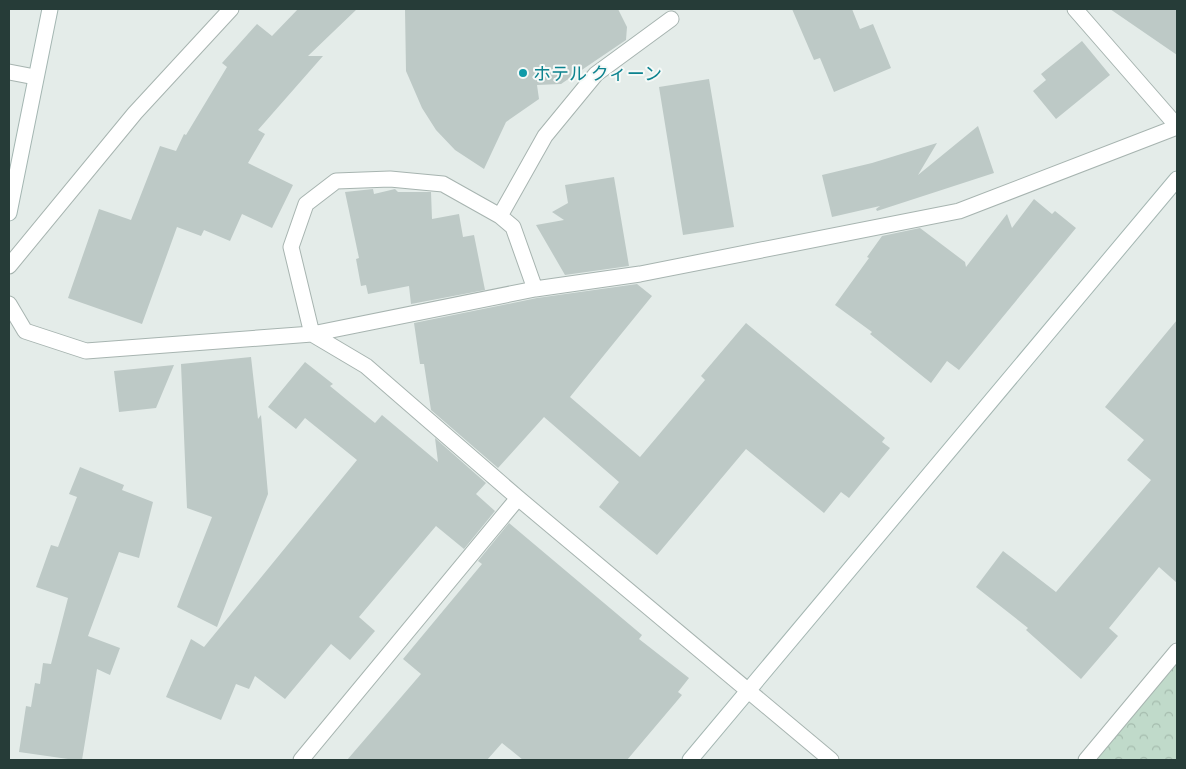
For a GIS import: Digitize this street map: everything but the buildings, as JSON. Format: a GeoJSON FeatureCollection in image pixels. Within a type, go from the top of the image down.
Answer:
{"type":"FeatureCollection","features":[{"type":"Feature","properties":{"kind":"street"},"geometry":{"type":"LineString","coordinates":[[9,213],[50,9]]}},
{"type":"Feature","properties":{"kind":"street"},"geometry":{"type":"LineString","coordinates":[[9,266],[135,113],[231,9]]}},
{"type":"Feature","properties":{"kind":"street"},"geometry":{"type":"LineString","coordinates":[[9,304],[25,330],[86,351],[312,334],[535,289],[640,274],[959,211],[1177,127],[1075,9]]}},
{"type":"Feature","properties":{"kind":"street"},"geometry":{"type":"LineString","coordinates":[[500,216],[545,136],[596,74],[672,19]]}},
{"type":"Feature","properties":{"kind":"street"},"geometry":{"type":"LineString","coordinates":[[9,72],[35,77]]}},
{"type":"Feature","properties":{"kind":"street"},"geometry":{"type":"LineString","coordinates":[[535,289],[513,227],[500,216],[443,184],[390,179],[336,181],[306,204],[291,246],[312,334],[366,366],[518,498],[831,760]]}},
{"type":"Feature","properties":{"kind":"street"},"geometry":{"type":"LineString","coordinates":[[690,760],[1177,179]]}},
{"type":"Feature","properties":{"kind":"street"},"geometry":{"type":"LineString","coordinates":[[301,760],[518,498]]}},
{"type":"Feature","properties":{"kind":"street"},"geometry":{"type":"LineString","coordinates":[[1086,760],[1177,651]]}},
{"type":"Feature","properties":{"kind":"green space"},"geometry":{"type":"Polygon","coordinates":[[[1177,662],[1177,760],[1095,760],[1177,662]]]}},
{"type":"Feature","properties":{"kind":"place","name":"ホテル クィーン"},"geometry":{"type":"Point","coordinates":[523,73]}}]}
